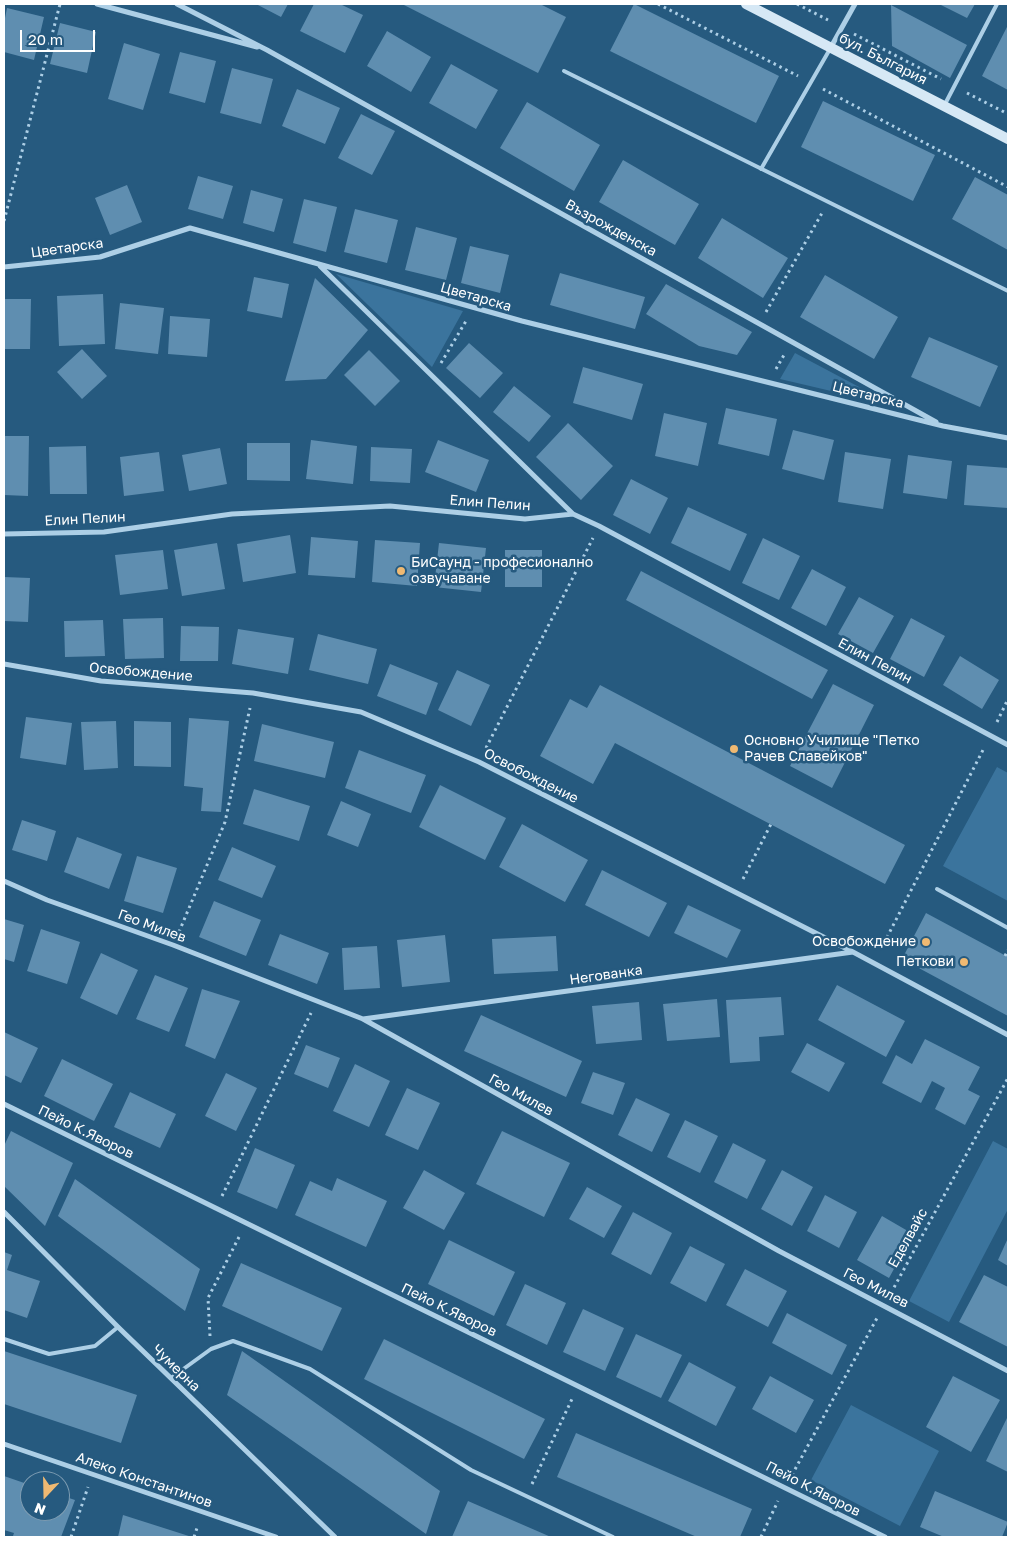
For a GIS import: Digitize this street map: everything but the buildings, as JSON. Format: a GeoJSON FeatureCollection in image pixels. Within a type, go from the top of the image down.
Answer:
{"type":"FeatureCollection","features":[{"type":"Feature","properties":{"kind":"main road","name":"бул. България"},"geometry":{"type":"LineString","coordinates":[[746,4],[1008,139]]}},
{"type":"Feature","properties":{"kind":"street"},"geometry":{"type":"LineString","coordinates":[[97,4],[267,50]]}},
{"type":"Feature","properties":{"kind":"street"},"geometry":{"type":"LineString","coordinates":[[177,4],[267,50]]}},
{"type":"Feature","properties":{"kind":"street"},"geometry":{"type":"LineString","coordinates":[[831,48],[854,4]]}},
{"type":"Feature","properties":{"kind":"street","name":"Възрожденска"},"geometry":{"type":"LineString","coordinates":[[267,50],[943,426]]}},
{"type":"Feature","properties":{"kind":"street","name":"Цветарска"},"geometry":{"type":"LineString","coordinates":[[4,268],[100,257],[190,228],[522,321],[943,426]]}},
{"type":"Feature","properties":{"kind":"street"},"geometry":{"type":"LineString","coordinates":[[319,264],[573,514]]}},
{"type":"Feature","properties":{"kind":"street"},"geometry":{"type":"LineString","coordinates":[[943,426],[1008,438]]}},
{"type":"Feature","properties":{"kind":"street","name":"Елин Пелин"},"geometry":{"type":"LineString","coordinates":[[4,534],[104,532],[232,514],[390,506],[525,519],[573,514],[599,526],[1008,746]]}},
{"type":"Feature","properties":{"kind":"street","name":"Освобождение"},"geometry":{"type":"LineString","coordinates":[[4,664],[101,681],[253,693],[362,712],[479,762],[853,952],[1008,1035]]}},
{"type":"Feature","properties":{"kind":"street","name":"Гео Милев"},"geometry":{"type":"LineString","coordinates":[[4,881],[47,900],[173,945],[363,1020],[770,1246],[1008,1371]]}},
{"type":"Feature","properties":{"kind":"street","name":"Негованка"},"geometry":{"type":"LineString","coordinates":[[363,1020],[853,952]]}},
{"type":"Feature","properties":{"kind":"street","name":"Пейо К.Яворов"},"geometry":{"type":"LineString","coordinates":[[4,1104],[885,1537]]}},
{"type":"Feature","properties":{"kind":"street","name":"Чумерна"},"geometry":{"type":"LineString","coordinates":[[4,1212],[118,1327],[335,1537]]}},
{"type":"Feature","properties":{"kind":"street","name":"Алеко Константинов"},"geometry":{"type":"LineString","coordinates":[[4,1444],[276,1537]]}},
{"type":"Feature","properties":{"kind":"lane"},"geometry":{"type":"LineString","coordinates":[[944,106],[997,4]]}},
{"type":"Feature","properties":{"kind":"lane"},"geometry":{"type":"LineString","coordinates":[[761,169],[831,48]]}},
{"type":"Feature","properties":{"kind":"lane"},"geometry":{"type":"LineString","coordinates":[[564,70],[1008,291]]}},
{"type":"Feature","properties":{"kind":"lane"},"geometry":{"type":"LineString","coordinates":[[936,889],[1008,928]]}},
{"type":"Feature","properties":{"kind":"lane"},"geometry":{"type":"LineString","coordinates":[[4,1339],[49,1354],[96,1346],[118,1327]]}},
{"type":"Feature","properties":{"kind":"lane"},"geometry":{"type":"LineString","coordinates":[[170,1378],[210,1349],[233,1341],[310,1369],[471,1470],[613,1537]]}},
{"type":"Feature","properties":{"kind":"path"},"geometry":{"type":"LineString","coordinates":[[4,221],[60,4]]}},
{"type":"Feature","properties":{"kind":"path"},"geometry":{"type":"LineString","coordinates":[[658,4],[811,82],[1008,187]]}},
{"type":"Feature","properties":{"kind":"path"},"geometry":{"type":"LineString","coordinates":[[797,4],[1008,114]]}},
{"type":"Feature","properties":{"kind":"path"},"geometry":{"type":"LineString","coordinates":[[760,324],[828,202]]}},
{"type":"Feature","properties":{"kind":"path"},"geometry":{"type":"LineString","coordinates":[[433,377],[474,308]]}},
{"type":"Feature","properties":{"kind":"path"},"geometry":{"type":"LineString","coordinates":[[769,382],[792,342]]}},
{"type":"Feature","properties":{"kind":"path"},"geometry":{"type":"LineString","coordinates":[[479,762],[599,526]]}},
{"type":"Feature","properties":{"kind":"path"},"geometry":{"type":"LineString","coordinates":[[173,945],[225,822],[253,693]]}},
{"type":"Feature","properties":{"kind":"path"},"geometry":{"type":"LineString","coordinates":[[874,963],[1008,699]]}},
{"type":"Feature","properties":{"kind":"path"},"geometry":{"type":"LineString","coordinates":[[735,892],[771,824]]}},
{"type":"Feature","properties":{"kind":"path"},"geometry":{"type":"LineString","coordinates":[[1005,956],[1008,950]]}},
{"type":"Feature","properties":{"kind":"path"},"geometry":{"type":"LineString","coordinates":[[216,1209],[317,1002]]}},
{"type":"Feature","properties":{"kind":"path","name":"Еделвайс"},"geometry":{"type":"LineString","coordinates":[[761,1537],[785,1487],[1008,1078]]}},
{"type":"Feature","properties":{"kind":"path"},"geometry":{"type":"LineString","coordinates":[[210,1349],[208,1298],[246,1223]]}},
{"type":"Feature","properties":{"kind":"path"},"geometry":{"type":"LineString","coordinates":[[526,1496],[578,1386]]}},
{"type":"Feature","properties":{"kind":"path"},"geometry":{"type":"LineString","coordinates":[[71,1537],[93,1474]]}},
{"type":"Feature","properties":{"kind":"shaded area"},"geometry":{"type":"Polygon","coordinates":[[[336,274],[463,311],[432,367],[336,274]]]}},
{"type":"Feature","properties":{"kind":"shaded area"},"geometry":{"type":"Polygon","coordinates":[[[795,353],[895,406],[780,379],[795,353]]]}},
{"type":"Feature","properties":{"kind":"shaded area"},"geometry":{"type":"Polygon","coordinates":[[[997,767],[1008,773],[1008,901],[943,866],[997,767]]]}},
{"type":"Feature","properties":{"kind":"shaded area"},"geometry":{"type":"Polygon","coordinates":[[[993,1141],[1008,1149],[1008,1209],[949,1322],[909,1301],[993,1141]]]}},
{"type":"Feature","properties":{"kind":"shaded area"},"geometry":{"type":"Polygon","coordinates":[[[851,1405],[939,1451],[900,1526],[811,1480],[851,1405]]]}},
{"type":"Feature","properties":{"kind":"place","name":"БиСаунд - професионално озвучаване"},"geometry":{"type":"Point","coordinates":[401,571]}},
{"type":"Feature","properties":{"kind":"place","name":"Основно Училище \"Петко Рачев Славейков\""},"geometry":{"type":"Point","coordinates":[734,749]}},
{"type":"Feature","properties":{"kind":"place","name":"Освобождение"},"geometry":{"type":"Point","coordinates":[926,942]}},
{"type":"Feature","properties":{"kind":"place","name":"Петкови"},"geometry":{"type":"Point","coordinates":[964,962]}}]}
